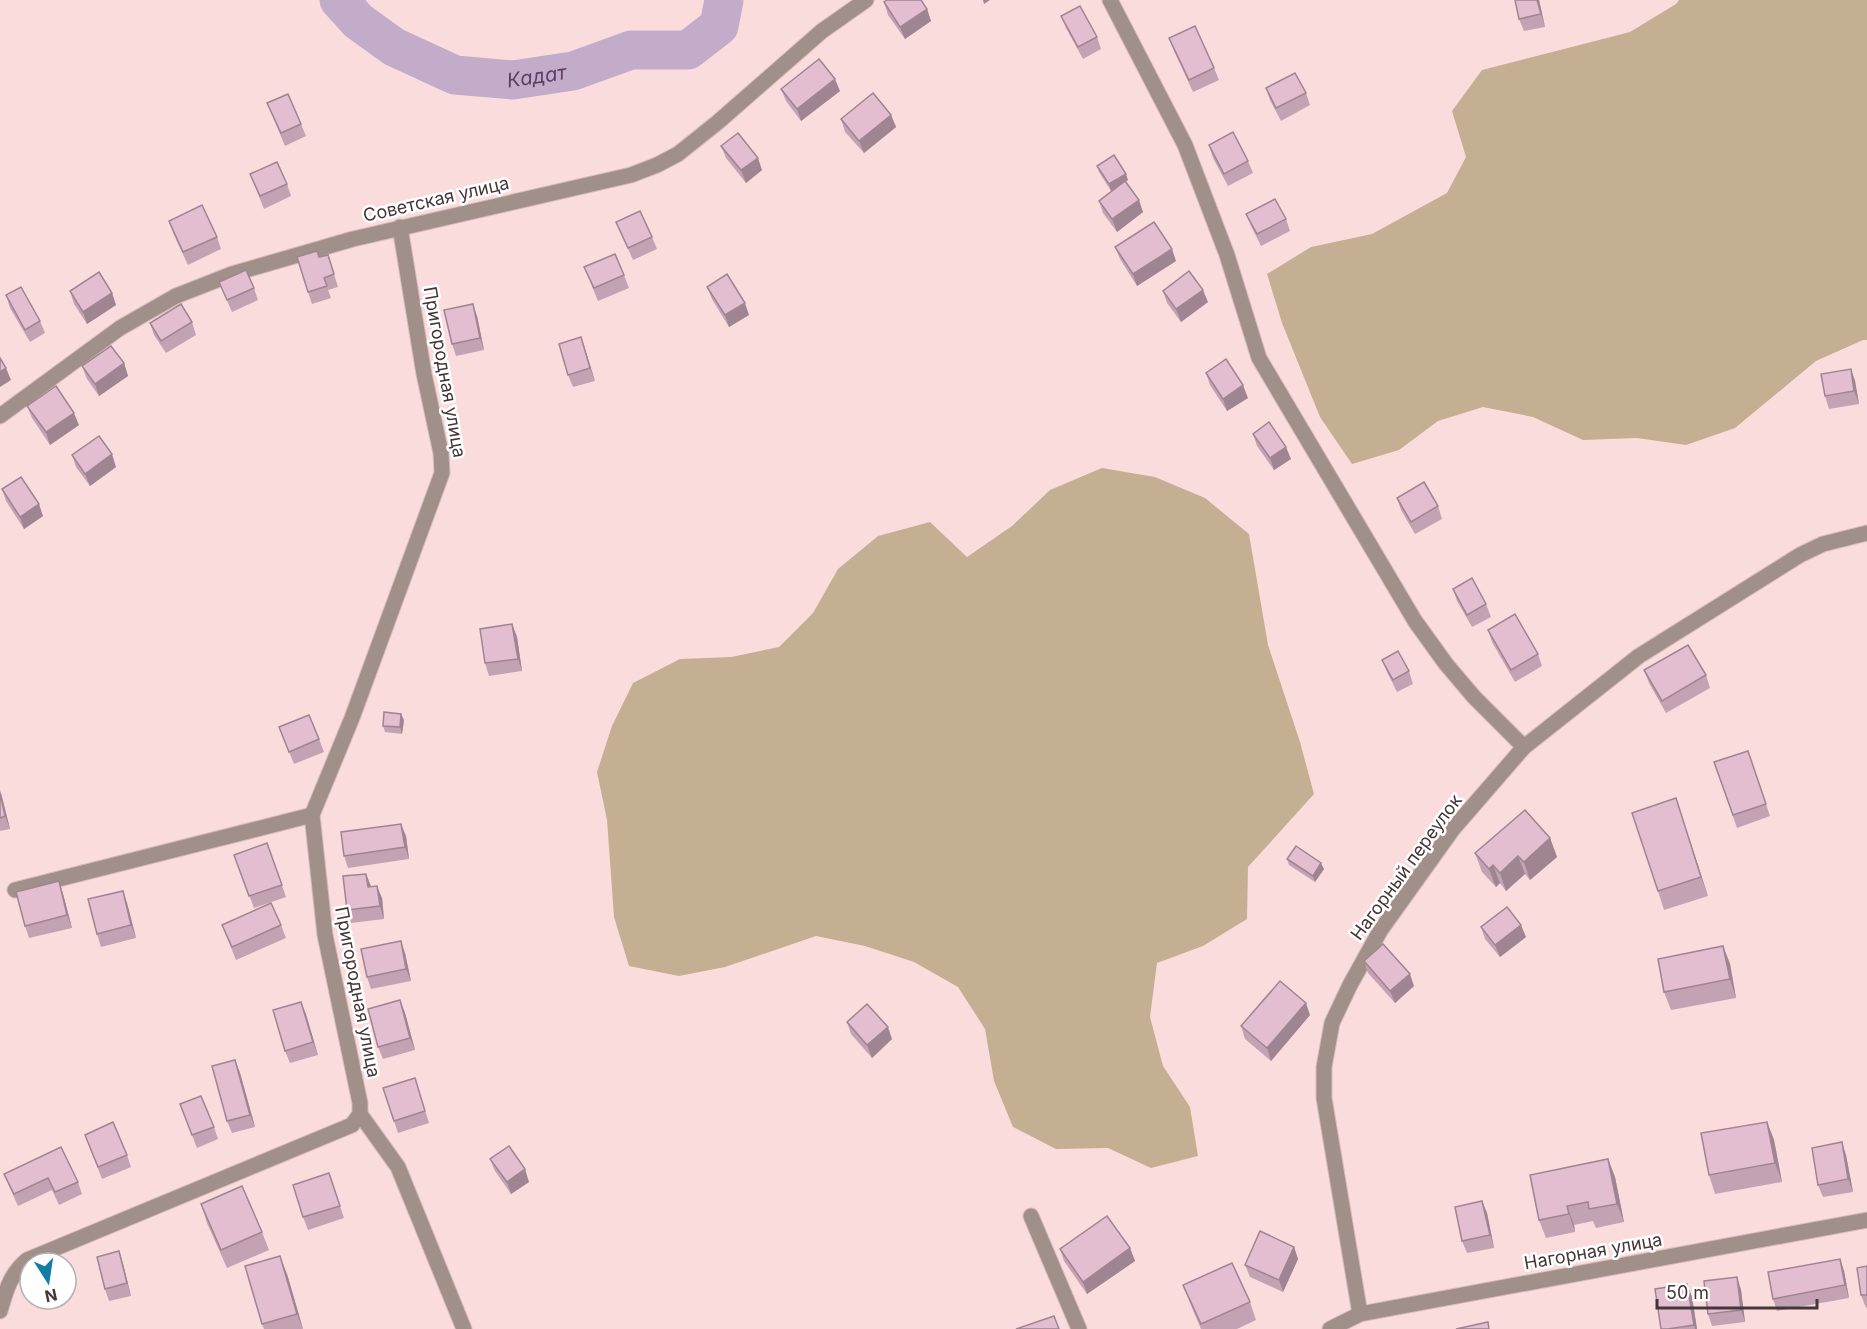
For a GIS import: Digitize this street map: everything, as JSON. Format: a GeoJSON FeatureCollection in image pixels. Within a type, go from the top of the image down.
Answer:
{"type":"FeatureCollection","features":[{"type":"Feature","properties":{"kind":"street","name":"Советская улица"},"geometry":{"type":"LineString","coordinates":[[0,416],[120,328],[177,296],[232,274],[300,253],[400,227],[631,175],[657,165],[678,154],[822,31],[866,0]]}},
{"type":"Feature","properties":{"kind":"street"},"geometry":{"type":"LineString","coordinates":[[1110,0],[1185,145],[1227,255],[1259,358],[1415,621],[1446,664],[1474,697],[1524,747]]}},
{"type":"Feature","properties":{"kind":"street","name":"Пригородная улица"},"geometry":{"type":"LineString","coordinates":[[360,1114],[360,1103],[324,935],[312,815],[352,718],[442,473],[441,453],[424,374],[400,227]]}},
{"type":"Feature","properties":{"kind":"street","name":"Нагорный переулок"},"geometry":{"type":"LineString","coordinates":[[1360,1314],[1324,1098],[1324,1067],[1332,1023],[1380,931],[1453,829],[1524,747],[1639,656],[1800,555],[1823,544],[1867,533]]}},
{"type":"Feature","properties":{"kind":"street"},"geometry":{"type":"LineString","coordinates":[[15,890],[312,815]]}},
{"type":"Feature","properties":{"kind":"street"},"geometry":{"type":"LineString","coordinates":[[0,1311],[7,1285],[17,1268],[27,1260],[352,1125],[360,1114],[398,1167],[464,1329]]}},
{"type":"Feature","properties":{"kind":"street"},"geometry":{"type":"LineString","coordinates":[[1031,1216],[1079,1329]]}},
{"type":"Feature","properties":{"kind":"street","name":"Нагорная улица"},"geometry":{"type":"LineString","coordinates":[[1330,1329],[1360,1314],[1867,1220]]}},
{"type":"Feature","properties":{"kind":"shaded area"},"geometry":{"type":"Polygon","coordinates":[[[1679,0],[1867,0],[1867,340],[1816,361],[1735,428],[1686,445],[1637,438],[1583,440],[1533,417],[1483,407],[1438,421],[1399,450],[1352,464],[1320,417],[1282,323],[1267,274],[1311,247],[1372,234],[1447,193],[1466,157],[1452,111],[1482,70],[1630,32],[1679,0]]]}},
{"type":"Feature","properties":{"kind":"shaded area"},"geometry":{"type":"Polygon","coordinates":[[[1102,468],[1155,477],[1205,498],[1249,534],[1268,645],[1300,742],[1314,794],[1248,867],[1247,919],[1203,946],[1157,963],[1150,1017],[1163,1066],[1190,1107],[1198,1156],[1151,1168],[1108,1148],[1056,1149],[1013,1127],[994,1081],[985,1029],[958,987],[914,962],[865,946],[816,936],[725,967],[679,976],[629,966],[614,917],[607,820],[597,772],[612,726],[633,683],[680,659],[731,657],[779,647],[813,613],[838,569],[878,536],[930,522],[967,557],[1012,526],[1050,490],[1102,468]]]}},
{"type":"Feature","properties":{"kind":"building"},"geometry":{"type":"Polygon","coordinates":[[[887,0],[921,0],[927,9],[900,27],[884,2],[887,0]]]}},
{"type":"Feature","properties":{"kind":"building"},"geometry":{"type":"Polygon","coordinates":[[[1515,0],[1537,0],[1541,14],[1519,19],[1515,0]]]}},
{"type":"Feature","properties":{"kind":"building"},"geometry":{"type":"Polygon","coordinates":[[[1080,6],[1097,37],[1078,47],[1061,16],[1080,6]]]}},
{"type":"Feature","properties":{"kind":"building"},"geometry":{"type":"Polygon","coordinates":[[[1195,26],[1214,68],[1189,80],[1169,38],[1195,26]]]}},
{"type":"Feature","properties":{"kind":"building"},"geometry":{"type":"Polygon","coordinates":[[[819,59],[835,79],[797,109],[781,89],[819,59]]]}},
{"type":"Feature","properties":{"kind":"building"},"geometry":{"type":"Polygon","coordinates":[[[1295,73],[1306,93],[1276,108],[1266,88],[1295,73]]]}},
{"type":"Feature","properties":{"kind":"building"},"geometry":{"type":"Polygon","coordinates":[[[873,93],[891,115],[859,141],[841,119],[873,93]]]}},
{"type":"Feature","properties":{"kind":"building"},"geometry":{"type":"Polygon","coordinates":[[[288,94],[301,124],[281,133],[267,103],[288,94]]]}},
{"type":"Feature","properties":{"kind":"building"},"geometry":{"type":"Polygon","coordinates":[[[1233,132],[1248,161],[1224,174],[1209,145],[1233,132]]]}},
{"type":"Feature","properties":{"kind":"building"},"geometry":{"type":"Polygon","coordinates":[[[738,133],[758,158],[741,170],[721,146],[738,133]]]}},
{"type":"Feature","properties":{"kind":"building"},"geometry":{"type":"Polygon","coordinates":[[[1114,155],[1126,174],[1109,184],[1097,166],[1114,155]]]}},
{"type":"Feature","properties":{"kind":"building"},"geometry":{"type":"Polygon","coordinates":[[[277,162],[287,184],[260,196],[250,174],[277,162]]]}},
{"type":"Feature","properties":{"kind":"building"},"geometry":{"type":"Polygon","coordinates":[[[1125,181],[1139,200],[1112,219],[1099,201],[1125,181]]]}},
{"type":"Feature","properties":{"kind":"building"},"geometry":{"type":"Polygon","coordinates":[[[1275,199],[1286,219],[1257,234],[1246,214],[1275,199]]]}},
{"type":"Feature","properties":{"kind":"building"},"geometry":{"type":"Polygon","coordinates":[[[202,205],[217,237],[183,252],[169,221],[202,205]]]}},
{"type":"Feature","properties":{"kind":"building"},"geometry":{"type":"Polygon","coordinates":[[[640,211],[652,237],[628,248],[616,222],[640,211]]]}},
{"type":"Feature","properties":{"kind":"building"},"geometry":{"type":"Polygon","coordinates":[[[1154,222],[1172,249],[1133,274],[1115,247],[1154,222]]]}},
{"type":"Feature","properties":{"kind":"building"},"geometry":{"type":"Polygon","coordinates":[[[317,251],[319,257],[328,255],[334,274],[324,278],[327,286],[308,292],[297,257],[317,251]]]}},
{"type":"Feature","properties":{"kind":"building"},"geometry":{"type":"Polygon","coordinates":[[[615,254],[624,275],[594,288],[584,267],[615,254]]]}},
{"type":"Feature","properties":{"kind":"building"},"geometry":{"type":"Polygon","coordinates":[[[246,270],[254,288],[227,300],[219,282],[246,270]]]}},
{"type":"Feature","properties":{"kind":"building"},"geometry":{"type":"Polygon","coordinates":[[[1189,271],[1203,290],[1176,309],[1163,291],[1189,271]]]}},
{"type":"Feature","properties":{"kind":"building"},"geometry":{"type":"Polygon","coordinates":[[[99,272],[112,293],[83,312],[70,291],[99,272]]]}},
{"type":"Feature","properties":{"kind":"building"},"geometry":{"type":"Polygon","coordinates":[[[727,274],[745,303],[725,315],[707,287],[727,274]]]}},
{"type":"Feature","properties":{"kind":"building"},"geometry":{"type":"Polygon","coordinates":[[[21,287],[40,321],[25,330],[6,295],[21,287]]]}},
{"type":"Feature","properties":{"kind":"building"},"geometry":{"type":"Polygon","coordinates":[[[181,304],[192,322],[161,341],[150,323],[181,304]]]}},
{"type":"Feature","properties":{"kind":"building"},"geometry":{"type":"Polygon","coordinates":[[[473,304],[480,338],[452,344],[444,310],[473,304]]]}},
{"type":"Feature","properties":{"kind":"building"},"geometry":{"type":"Polygon","coordinates":[[[581,337],[590,368],[568,375],[559,344],[581,337]]]}},
{"type":"Feature","properties":{"kind":"building"},"geometry":{"type":"Polygon","coordinates":[[[111,346],[124,363],[95,384],[82,366],[111,346]]]}},
{"type":"Feature","properties":{"kind":"building"},"geometry":{"type":"Polygon","coordinates":[[[0,358],[6,368],[0,372],[0,358]]]}},
{"type":"Feature","properties":{"kind":"building"},"geometry":{"type":"Polygon","coordinates":[[[1226,359],[1243,385],[1223,399],[1206,373],[1226,359]]]}},
{"type":"Feature","properties":{"kind":"building"},"geometry":{"type":"Polygon","coordinates":[[[1851,369],[1854,391],[1825,396],[1821,374],[1851,369]]]}},
{"type":"Feature","properties":{"kind":"building"},"geometry":{"type":"Polygon","coordinates":[[[56,386],[74,413],[46,432],[27,406],[56,386]]]}},
{"type":"Feature","properties":{"kind":"building"},"geometry":{"type":"Polygon","coordinates":[[[1269,422],[1286,447],[1270,458],[1253,434],[1269,422]]]}},
{"type":"Feature","properties":{"kind":"building"},"geometry":{"type":"Polygon","coordinates":[[[99,436],[112,454],[85,474],[72,455],[99,436]]]}},
{"type":"Feature","properties":{"kind":"building"},"geometry":{"type":"Polygon","coordinates":[[[21,477],[39,504],[20,517],[2,489],[21,477]]]}},
{"type":"Feature","properties":{"kind":"building"},"geometry":{"type":"Polygon","coordinates":[[[1424,482],[1438,506],[1411,522],[1397,498],[1424,482]]]}},
{"type":"Feature","properties":{"kind":"building"},"geometry":{"type":"Polygon","coordinates":[[[1472,578],[1486,604],[1467,615],[1453,589],[1472,578]]]}},
{"type":"Feature","properties":{"kind":"building"},"geometry":{"type":"Polygon","coordinates":[[[1515,614],[1538,654],[1511,670],[1488,630],[1515,614]]]}},
{"type":"Feature","properties":{"kind":"building"},"geometry":{"type":"Polygon","coordinates":[[[512,624],[518,659],[485,663],[480,629],[512,624]]]}},
{"type":"Feature","properties":{"kind":"building"},"geometry":{"type":"Polygon","coordinates":[[[1688,645],[1706,675],[1662,701],[1644,670],[1688,645]]]}},
{"type":"Feature","properties":{"kind":"building"},"geometry":{"type":"Polygon","coordinates":[[[1398,651],[1409,671],[1393,680],[1382,660],[1398,651]]]}},
{"type":"Feature","properties":{"kind":"building"},"geometry":{"type":"Polygon","coordinates":[[[384,712],[401,714],[400,727],[383,726],[384,712]]]}},
{"type":"Feature","properties":{"kind":"building"},"geometry":{"type":"Polygon","coordinates":[[[309,715],[319,739],[289,752],[279,727],[309,715]]]}},
{"type":"Feature","properties":{"kind":"building"},"geometry":{"type":"Polygon","coordinates":[[[1748,751],[1766,804],[1733,815],[1714,762],[1748,751]]]}},
{"type":"Feature","properties":{"kind":"building"},"geometry":{"type":"Polygon","coordinates":[[[0,793],[5,816],[0,818],[0,793]]]}},
{"type":"Feature","properties":{"kind":"building"},"geometry":{"type":"Polygon","coordinates":[[[1676,798],[1701,877],[1658,891],[1632,813],[1676,798]]]}},
{"type":"Feature","properties":{"kind":"building"},"geometry":{"type":"Polygon","coordinates":[[[1525,810],[1550,838],[1524,862],[1518,856],[1500,873],[1493,865],[1489,869],[1475,853],[1525,810]]]}},
{"type":"Feature","properties":{"kind":"building"},"geometry":{"type":"Polygon","coordinates":[[[401,824],[405,847],[344,856],[341,832],[401,824]]]}},
{"type":"Feature","properties":{"kind":"building"},"geometry":{"type":"Polygon","coordinates":[[[267,843],[282,885],[249,896],[234,855],[267,843]]]}},
{"type":"Feature","properties":{"kind":"building"},"geometry":{"type":"Polygon","coordinates":[[[1296,846],[1321,863],[1313,876],[1287,859],[1296,846]]]}},
{"type":"Feature","properties":{"kind":"building"},"geometry":{"type":"Polygon","coordinates":[[[366,874],[368,887],[377,886],[380,906],[347,910],[343,876],[366,874]]]}},
{"type":"Feature","properties":{"kind":"building"},"geometry":{"type":"Polygon","coordinates":[[[59,881],[67,915],[25,926],[16,892],[59,881]]]}},
{"type":"Feature","properties":{"kind":"building"},"geometry":{"type":"Polygon","coordinates":[[[123,891],[131,925],[97,934],[88,899],[123,891]]]}},
{"type":"Feature","properties":{"kind":"building"},"geometry":{"type":"Polygon","coordinates":[[[271,903],[281,925],[232,947],[222,925],[271,903]]]}},
{"type":"Feature","properties":{"kind":"building"},"geometry":{"type":"Polygon","coordinates":[[[1507,907],[1521,925],[1495,945],[1481,927],[1507,907]]]}},
{"type":"Feature","properties":{"kind":"building"},"geometry":{"type":"Polygon","coordinates":[[[401,941],[406,969],[367,977],[361,949],[401,941]]]}},
{"type":"Feature","properties":{"kind":"building"},"geometry":{"type":"Polygon","coordinates":[[[1383,944],[1410,974],[1390,991],[1364,961],[1383,944]]]}},
{"type":"Feature","properties":{"kind":"building"},"geometry":{"type":"Polygon","coordinates":[[[1723,946],[1730,979],[1664,992],[1658,959],[1723,946]]]}},
{"type":"Feature","properties":{"kind":"building"},"geometry":{"type":"Polygon","coordinates":[[[1280,981],[1306,1003],[1267,1048],[1241,1026],[1280,981]]]}},
{"type":"Feature","properties":{"kind":"building"},"geometry":{"type":"Polygon","coordinates":[[[400,1000],[410,1038],[378,1047],[368,1009],[400,1000]]]}},
{"type":"Feature","properties":{"kind":"building"},"geometry":{"type":"Polygon","coordinates":[[[301,1002],[313,1042],[285,1051],[273,1010],[301,1002]]]}},
{"type":"Feature","properties":{"kind":"building"},"geometry":{"type":"Polygon","coordinates":[[[867,1004],[888,1027],[867,1045],[847,1022],[867,1004]]]}},
{"type":"Feature","properties":{"kind":"building"},"geometry":{"type":"Polygon","coordinates":[[[235,1060],[250,1115],[227,1121],[212,1066],[235,1060]]]}},
{"type":"Feature","properties":{"kind":"building"},"geometry":{"type":"Polygon","coordinates":[[[415,1078],[425,1111],[394,1121],[383,1088],[415,1078]]]}},
{"type":"Feature","properties":{"kind":"building"},"geometry":{"type":"Polygon","coordinates":[[[201,1096],[214,1127],[192,1135],[180,1104],[201,1096]]]}},
{"type":"Feature","properties":{"kind":"building"},"geometry":{"type":"Polygon","coordinates":[[[113,1122],[127,1155],[98,1167],[85,1135],[113,1122]]]}},
{"type":"Feature","properties":{"kind":"building"},"geometry":{"type":"Polygon","coordinates":[[[1767,1122],[1775,1163],[1709,1175],[1701,1133],[1767,1122]]]}},
{"type":"Feature","properties":{"kind":"building"},"geometry":{"type":"Polygon","coordinates":[[[1842,1142],[1848,1179],[1818,1185],[1812,1148],[1842,1142]]]}},
{"type":"Feature","properties":{"kind":"building"},"geometry":{"type":"Polygon","coordinates":[[[509,1146],[525,1169],[507,1182],[490,1159],[509,1146]]]}},
{"type":"Feature","properties":{"kind":"building"},"geometry":{"type":"Polygon","coordinates":[[[61,1147],[78,1182],[55,1192],[48,1178],[14,1194],[4,1174],[61,1147]]]}},
{"type":"Feature","properties":{"kind":"building"},"geometry":{"type":"Polygon","coordinates":[[[1608,1159],[1617,1204],[1589,1209],[1588,1202],[1567,1206],[1569,1214],[1539,1220],[1530,1175],[1608,1159]]]}},
{"type":"Feature","properties":{"kind":"building"},"geometry":{"type":"Polygon","coordinates":[[[329,1173],[340,1206],[303,1217],[293,1185],[329,1173]]]}},
{"type":"Feature","properties":{"kind":"building"},"geometry":{"type":"Polygon","coordinates":[[[242,1186],[262,1232],[221,1250],[201,1204],[242,1186]]]}},
{"type":"Feature","properties":{"kind":"building"},"geometry":{"type":"Polygon","coordinates":[[[1482,1201],[1490,1235],[1462,1241],[1455,1207],[1482,1201]]]}},
{"type":"Feature","properties":{"kind":"building"},"geometry":{"type":"Polygon","coordinates":[[[1107,1216],[1130,1248],[1083,1282],[1060,1249],[1107,1216]]]}},
{"type":"Feature","properties":{"kind":"building"},"geometry":{"type":"Polygon","coordinates":[[[1260,1231],[1294,1247],[1279,1280],[1245,1265],[1260,1231]]]}},
{"type":"Feature","properties":{"kind":"building"},"geometry":{"type":"Polygon","coordinates":[[[119,1251],[127,1283],[105,1289],[97,1257],[119,1251]]]}},
{"type":"Feature","properties":{"kind":"building"},"geometry":{"type":"Polygon","coordinates":[[[280,1256],[297,1314],[262,1324],[245,1266],[280,1256]]]}},
{"type":"Feature","properties":{"kind":"building"},"geometry":{"type":"Polygon","coordinates":[[[1840,1259],[1845,1285],[1773,1299],[1768,1272],[1840,1259]]]}},
{"type":"Feature","properties":{"kind":"building"},"geometry":{"type":"Polygon","coordinates":[[[1232,1263],[1250,1302],[1201,1324],[1183,1285],[1232,1263]]]}},
{"type":"Feature","properties":{"kind":"building"},"geometry":{"type":"Polygon","coordinates":[[[1867,1266],[1867,1295],[1861,1295],[1857,1268],[1867,1266]]]}},
{"type":"Feature","properties":{"kind":"building"},"geometry":{"type":"Polygon","coordinates":[[[1737,1277],[1741,1310],[1708,1314],[1704,1281],[1737,1277]]]}},
{"type":"Feature","properties":{"kind":"building"},"geometry":{"type":"Polygon","coordinates":[[[1687,1284],[1694,1325],[1661,1329],[1655,1289],[1687,1284]]]}},
{"type":"Feature","properties":{"kind":"building"},"geometry":{"type":"Polygon","coordinates":[[[1054,1316],[1059,1329],[1016,1329],[1054,1316]]]}},
{"type":"Feature","properties":{"kind":"building"},"geometry":{"type":"Polygon","coordinates":[[[1488,1322],[1489,1329],[1456,1329],[1488,1322]]]}},
{"type":"Feature","properties":{"kind":"waterway","name":"Кадат"},"geometry":{"type":"LineString","coordinates":[[339,0],[358,21],[394,47],[455,75],[513,80],[573,71],[631,50],[688,50],[719,26],[724,0]]}}]}
